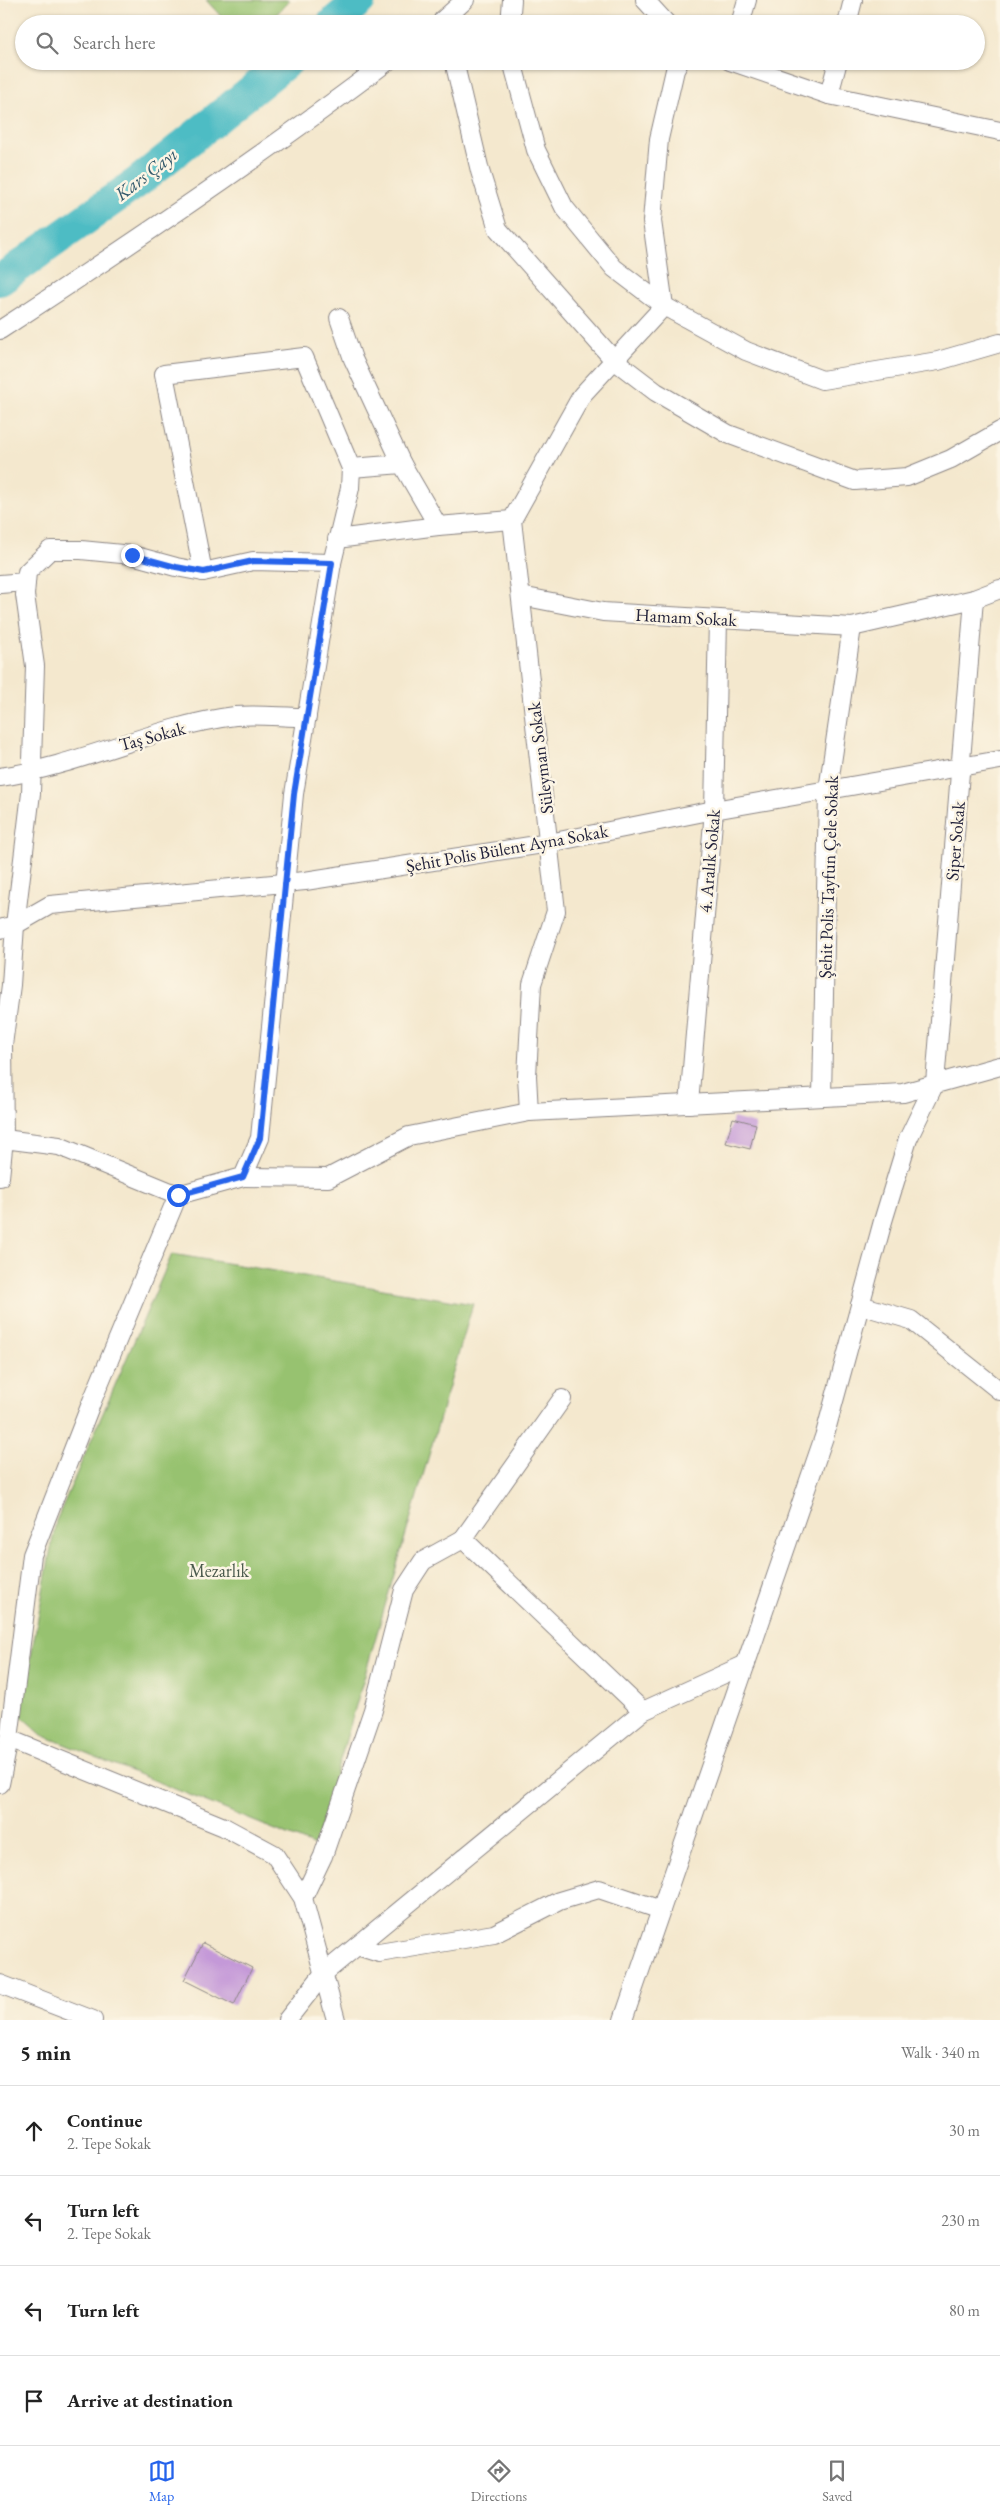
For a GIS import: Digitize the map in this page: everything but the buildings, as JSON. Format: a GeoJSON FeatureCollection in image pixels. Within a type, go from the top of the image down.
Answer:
{"type":"FeatureCollection","features":[{"type":"Feature","properties":{"kind":"street"},"geometry":{"type":"LineString","coordinates":[[449,15],[465,0]]}},
{"type":"Feature","properties":{"kind":"street"},"geometry":{"type":"LineString","coordinates":[[511,15],[512,0]]}},
{"type":"Feature","properties":{"kind":"street"},"geometry":{"type":"LineString","coordinates":[[645,0],[659,15]]}},
{"type":"Feature","properties":{"kind":"street"},"geometry":{"type":"LineString","coordinates":[[743,15],[747,0]]}},
{"type":"Feature","properties":{"kind":"street"},"geometry":{"type":"LineString","coordinates":[[850,15],[854,0]]}},
{"type":"Feature","properties":{"kind":"street"},"geometry":{"type":"LineString","coordinates":[[0,330],[94,269],[314,117],[376,70]]}},
{"type":"Feature","properties":{"kind":"street"},"geometry":{"type":"LineString","coordinates":[[456,70],[480,171],[498,229],[614,360],[656,392],[728,434],[855,481],[908,477],[951,459],[1000,431]]}},
{"type":"Feature","properties":{"kind":"street"},"geometry":{"type":"LineString","coordinates":[[514,70],[536,150],[564,207],[614,268],[664,306],[746,351],[822,380],[938,361],[1000,343]]}},
{"type":"Feature","properties":{"kind":"street"},"geometry":{"type":"LineString","coordinates":[[664,306],[652,221],[659,139],[674,70]]}},
{"type":"Feature","properties":{"kind":"street"},"geometry":{"type":"LineString","coordinates":[[756,70],[829,95],[1000,131]]}},
{"type":"Feature","properties":{"kind":"street"},"geometry":{"type":"LineString","coordinates":[[829,95],[836,70]]}},
{"type":"Feature","properties":{"kind":"street"},"geometry":{"type":"LineString","coordinates":[[338,539],[438,526],[512,520],[582,396],[664,306]]}},
{"type":"Feature","properties":{"kind":"street"},"geometry":{"type":"LineString","coordinates":[[338,318],[353,359],[402,464],[438,526]]}},
{"type":"Feature","properties":{"kind":"street"},"geometry":{"type":"LineString","coordinates":[[204,572],[164,374],[304,357],[351,468],[350,488],[332,563],[294,794],[260,1138],[243,1177]]}},
{"type":"Feature","properties":{"kind":"street"},"geometry":{"type":"LineString","coordinates":[[351,468],[402,464]]}},
{"type":"Feature","properties":{"kind":"street","name":"Süleyman Sokak"},"geometry":{"type":"LineString","coordinates":[[512,520],[556,912],[532,984],[526,1076],[529,1112]]}},
{"type":"Feature","properties":{"kind":"street"},"geometry":{"type":"LineString","coordinates":[[0,1177],[4,1139],[2,1046],[12,985],[7,927],[31,793],[32,773],[34,666],[24,595],[27,572],[50,550],[82,550],[132,555],[176,567],[204,572],[253,561],[332,563]]}},
{"type":"Feature","properties":{"kind":"street"},"geometry":{"type":"LineString","coordinates":[[0,584],[26,582]]}},
{"type":"Feature","properties":{"kind":"street","name":"Hamam Sokak"},"geometry":{"type":"LineString","coordinates":[[521,596],[603,612],[852,628],[974,599],[1000,589]]}},
{"type":"Feature","properties":{"kind":"street","name":"Siper Sokak"},"geometry":{"type":"LineString","coordinates":[[935,1084],[974,599]]}},
{"type":"Feature","properties":{"kind":"street","name":"4. Aralık Sokak"},"geometry":{"type":"LineString","coordinates":[[689,1104],[714,810],[718,618]]}},
{"type":"Feature","properties":{"kind":"street","name":"Şehit Polis Tayfun Çele Sokak"},"geometry":{"type":"LineString","coordinates":[[822,1097],[828,790],[852,628]]}},
{"type":"Feature","properties":{"kind":"street","name":"Taş Sokak"},"geometry":{"type":"LineString","coordinates":[[0,777],[32,773],[177,728],[236,716],[307,717]]}},
{"type":"Feature","properties":{"kind":"street","name":"Şehit Polis Bülent Ayna Sokak"},"geometry":{"type":"LineString","coordinates":[[7,927],[50,905],[285,883],[549,843],[714,810],[1000,760]]}},
{"type":"Feature","properties":{"kind":"street"},"geometry":{"type":"LineString","coordinates":[[4,1139],[59,1146],[178,1195],[243,1177],[328,1178],[409,1136],[529,1112],[903,1093],[1000,1066]]}},
{"type":"Feature","properties":{"kind":"street"},"geometry":{"type":"LineString","coordinates":[[624,2020],[825,1434],[908,1139],[935,1084]]}},
{"type":"Feature","properties":{"kind":"street"},"geometry":{"type":"LineString","coordinates":[[0,1784],[10,1738],[32,1555],[92,1401],[178,1195]]}},
{"type":"Feature","properties":{"kind":"street"},"geometry":{"type":"LineString","coordinates":[[860,1305],[911,1320],[1000,1392]]}},
{"type":"Feature","properties":{"kind":"street"},"geometry":{"type":"LineString","coordinates":[[303,1898],[323,1856],[373,1710],[404,1590],[424,1561],[463,1539],[562,1399]]}},
{"type":"Feature","properties":{"kind":"street"},"geometry":{"type":"LineString","coordinates":[[463,1539],[643,1711]]}},
{"type":"Feature","properties":{"kind":"street"},"geometry":{"type":"LineString","coordinates":[[287,2020],[324,1973],[643,1711],[746,1664]]}},
{"type":"Feature","properties":{"kind":"street"},"geometry":{"type":"LineString","coordinates":[[10,1738],[224,1827],[274,1854],[303,1898],[336,2020]]}},
{"type":"Feature","properties":{"kind":"street"},"geometry":{"type":"LineString","coordinates":[[357,1946],[379,1953],[494,1934],[559,1901],[599,1889],[661,1910]]}},
{"type":"Feature","properties":{"kind":"street"},"geometry":{"type":"LineString","coordinates":[[0,1984],[93,2020]]}},
{"type":"Feature","properties":{"kind":"green space"},"geometry":{"type":"Polygon","coordinates":[[[206,0],[290,0],[276,15],[220,15],[206,0]]]}},
{"type":"Feature","properties":{"kind":"green space","name":"Mezarlık"},"geometry":{"type":"Polygon","coordinates":[[[172,1254],[473,1304],[315,1846],[42,1735],[20,1715],[56,1521],[172,1254]]]}},
{"type":"Feature","properties":{"kind":"waterway","name":"Kars Çayı"},"geometry":{"type":"LineString","coordinates":[[342,15],[360,0]]}},
{"type":"Feature","properties":{"kind":"waterway","name":"Kars Çayı"},"geometry":{"type":"LineString","coordinates":[[0,280],[139,181],[277,70]]}},
{"type":"Feature","properties":{"kind":"route"},"geometry":{"type":"LineString","coordinates":[[132,555],[176,567],[204,572],[253,561],[332,563],[294,794],[260,1138],[243,1177],[178,1195]]}}]}
